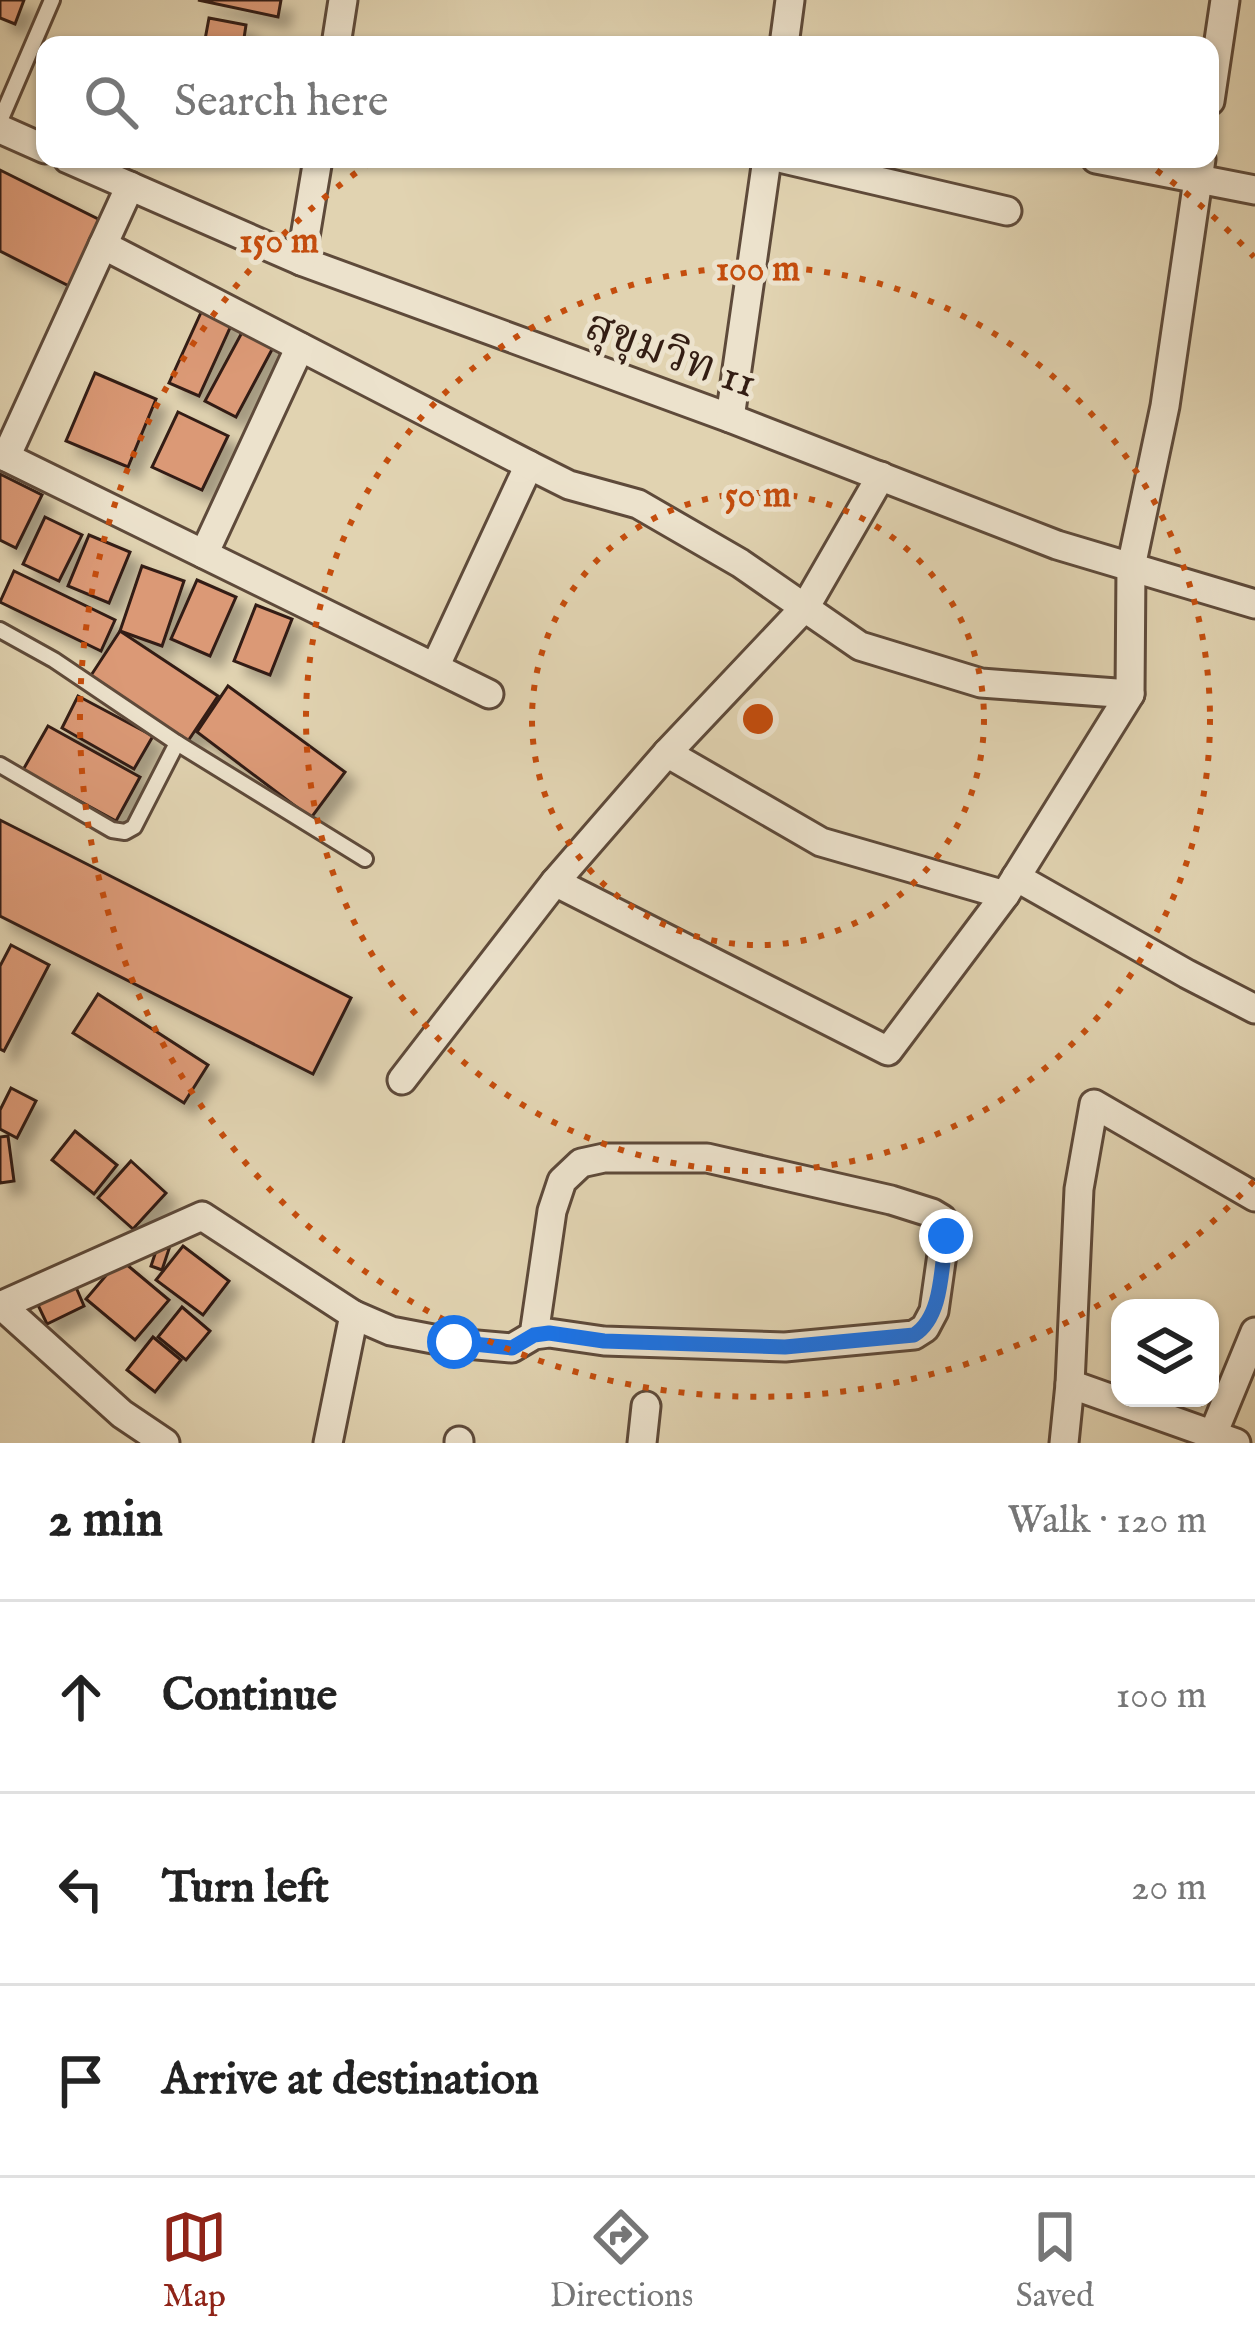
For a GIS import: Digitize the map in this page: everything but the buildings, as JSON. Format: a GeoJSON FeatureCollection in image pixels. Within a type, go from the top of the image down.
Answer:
{"type":"FeatureCollection","features":[{"type":"Feature","properties":{"kind":"street"},"geometry":{"type":"LineString","coordinates":[[337,36],[343,0]]}},
{"type":"Feature","properties":{"kind":"street"},"geometry":{"type":"LineString","coordinates":[[785,36],[790,0]]}},
{"type":"Feature","properties":{"kind":"street"},"geometry":{"type":"LineString","coordinates":[[1219,40],[1225,0]]}},
{"type":"Feature","properties":{"kind":"street"},"geometry":{"type":"LineString","coordinates":[[0,125],[36,144]]}},
{"type":"Feature","properties":{"kind":"street","name":"สุขุมวิท 11"},"geometry":{"type":"LineString","coordinates":[[89,168],[302,261],[1058,545],[1255,604]]}},
{"type":"Feature","properties":{"kind":"street"},"geometry":{"type":"LineString","coordinates":[[302,261],[316,168]]}},
{"type":"Feature","properties":{"kind":"street"},"geometry":{"type":"LineString","coordinates":[[730,418],[766,168]]}},
{"type":"Feature","properties":{"kind":"street"},"geometry":{"type":"LineString","coordinates":[[822,168],[1006,211]]}},
{"type":"Feature","properties":{"kind":"street"},"geometry":{"type":"LineString","coordinates":[[555,882],[889,1051],[1010,886],[1130,694],[1131,567],[1165,406],[1200,170],[1255,190]]}},
{"type":"Feature","properties":{"kind":"street"},"geometry":{"type":"LineString","coordinates":[[130,186],[3,455],[489,694]]}},
{"type":"Feature","properties":{"kind":"street"},"geometry":{"type":"LineString","coordinates":[[103,245],[529,465],[569,484],[638,503],[740,563],[860,646],[981,683],[1130,694]]}},
{"type":"Feature","properties":{"kind":"street"},"geometry":{"type":"LineString","coordinates":[[204,554],[300,347]]}},
{"type":"Feature","properties":{"kind":"street"},"geometry":{"type":"LineString","coordinates":[[436,667],[529,465]]}},
{"type":"Feature","properties":{"kind":"street"},"geometry":{"type":"LineString","coordinates":[[402,1080],[555,882],[667,753],[806,606],[881,476]]}},
{"type":"Feature","properties":{"kind":"street"},"geometry":{"type":"LineString","coordinates":[[667,753],[821,842],[1010,886],[1255,1009]]}},
{"type":"Feature","properties":{"kind":"street"},"geometry":{"type":"LineString","coordinates":[[1064,1443],[1079,1189],[1094,1104],[1255,1198]]}},
{"type":"Feature","properties":{"kind":"street"},"geometry":{"type":"LineString","coordinates":[[165,1443],[122,1414],[1,1305],[202,1216],[354,1315],[391,1331],[512,1348],[534,1335],[549,1333],[604,1341],[785,1347],[914,1335],[925,1328],[934,1311],[946,1226],[932,1213],[891,1200],[707,1158],[604,1158],[580,1163],[562,1181],[552,1211],[534,1335]]}},
{"type":"Feature","properties":{"kind":"street"},"geometry":{"type":"LineString","coordinates":[[328,1443],[354,1315]]}},
{"type":"Feature","properties":{"kind":"street"},"geometry":{"type":"LineString","coordinates":[[1070,1384],[1225,1439],[1255,1332]]}},
{"type":"Feature","properties":{"kind":"street"},"geometry":{"type":"LineString","coordinates":[[642,1443],[646,1406]]}},
{"type":"Feature","properties":{"kind":"lane"},"geometry":{"type":"LineString","coordinates":[[37,36],[52,0]]}},
{"type":"Feature","properties":{"kind":"lane"},"geometry":{"type":"LineString","coordinates":[[0,125],[36,38]]}},
{"type":"Feature","properties":{"kind":"lane"},"geometry":{"type":"LineString","coordinates":[[0,629],[365,859]]}},
{"type":"Feature","properties":{"kind":"lane"},"geometry":{"type":"LineString","coordinates":[[0,765],[112,830],[124,832],[134,827],[177,743]]}},
{"type":"Feature","properties":{"kind":"route"},"geometry":{"type":"LineString","coordinates":[[454,1342],[512,1348],[534,1335],[549,1333],[604,1341],[785,1347],[914,1335],[925,1328],[934,1311],[946,1236]]}}]}
